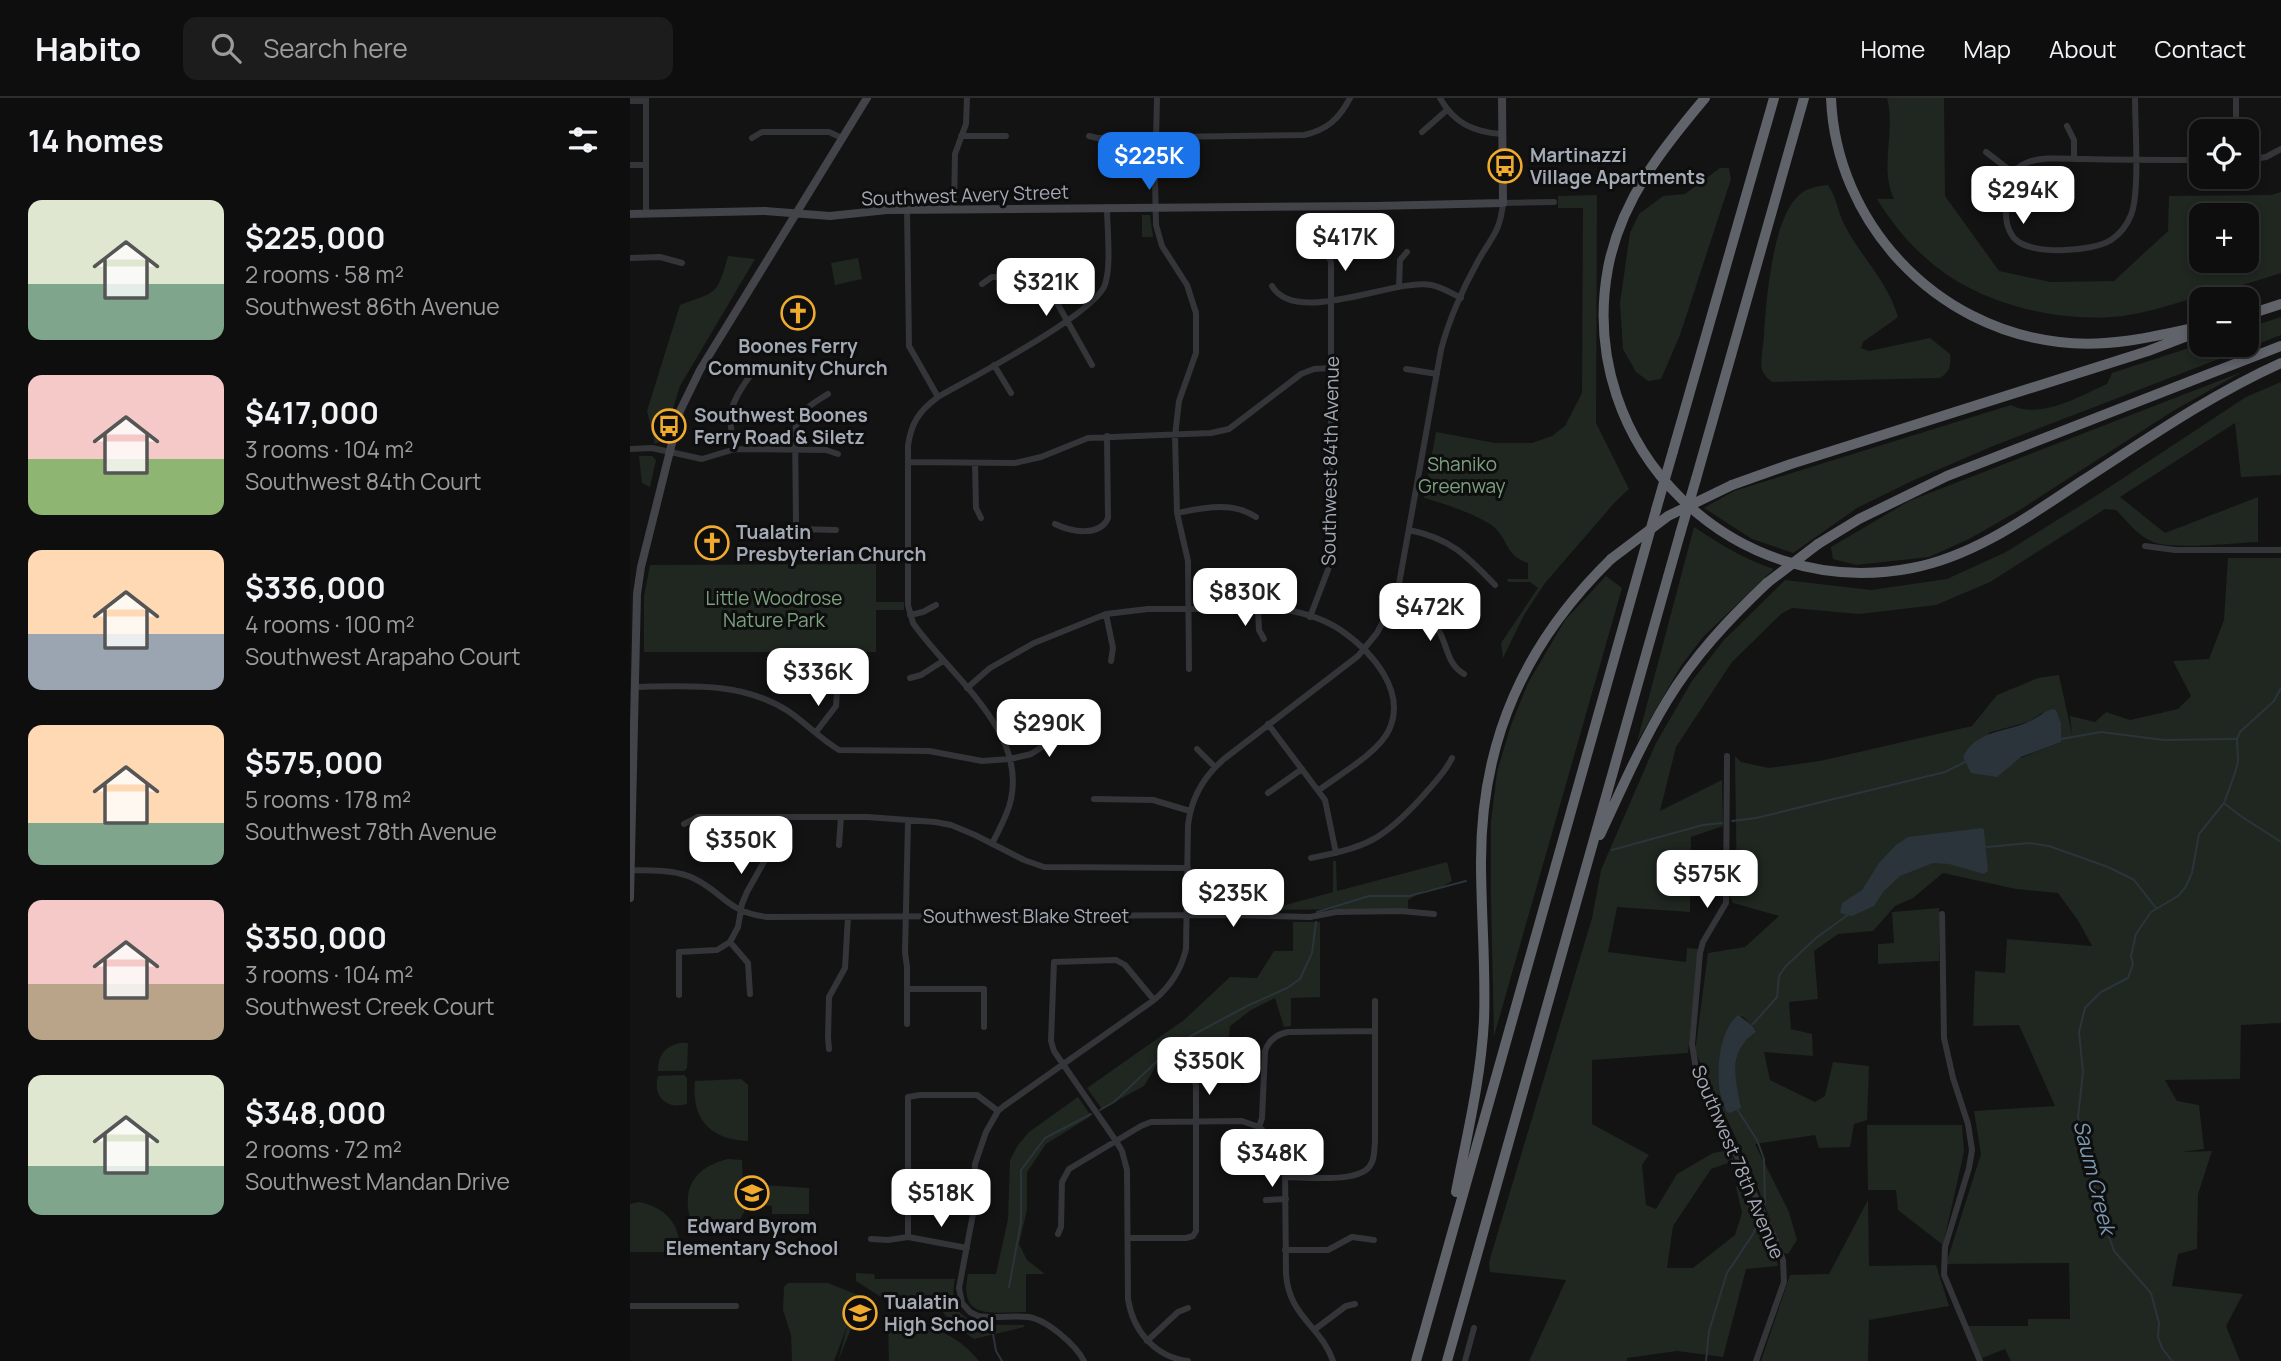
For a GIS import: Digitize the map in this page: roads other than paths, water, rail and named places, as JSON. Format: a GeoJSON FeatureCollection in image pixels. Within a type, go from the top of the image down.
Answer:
{"type":"FeatureCollection","features":[{"type":"Feature","properties":{"kind":"highway"},"geometry":{"type":"LineString","coordinates":[[1705,98],[1660,153],[1626,211],[1613,246],[1605,286],[1606,347],[1619,404],[1633,435],[1652,466],[1676,495],[1703,519],[1756,551],[1822,571],[1869,574],[1914,568],[1956,555],[2015,525],[2207,401],[2281,363]]}},
{"type":"Feature","properties":{"kind":"highway"},"geometry":{"type":"LineString","coordinates":[[1416,1361],[1774,98]]}},
{"type":"Feature","properties":{"kind":"highway"},"geometry":{"type":"LineString","coordinates":[[1447,1361],[1804,98]]}},
{"type":"Feature","properties":{"kind":"highway"},"geometry":{"type":"LineString","coordinates":[[1831,98],[1842,163],[1867,219],[1902,264],[1927,288],[1950,304],[1997,327],[2059,342],[2124,342],[2189,331]]}},
{"type":"Feature","properties":{"kind":"highway"},"geometry":{"type":"LineString","coordinates":[[2259,311],[2281,304]]}},
{"type":"Feature","properties":{"kind":"highway"},"geometry":{"type":"LineString","coordinates":[[1445,1256],[1482,1043],[1485,981],[1482,833],[1494,749],[1510,702],[1540,644],[1570,601],[1611,559],[1668,516],[1732,485],[2148,351],[2189,334]]}},
{"type":"Feature","properties":{"kind":"highway"},"geometry":{"type":"LineString","coordinates":[[1587,862],[1667,701],[1714,637],[1767,583],[1818,544],[1859,519],[1947,476],[2281,346]]}},
{"type":"Feature","properties":{"kind":"main road"},"geometry":{"type":"LineString","coordinates":[[630,898],[635,687],[633,606],[680,411],[687,392],[867,98]]}},
{"type":"Feature","properties":{"kind":"main road"},"geometry":{"type":"LineString","coordinates":[[1502,98],[1503,203]]}},
{"type":"Feature","properties":{"kind":"main road","name":"Southwest Avery Street"},"geometry":{"type":"LineString","coordinates":[[630,214],[765,211],[831,216],[907,209],[1503,203]]}},
{"type":"Feature","properties":{"kind":"street"},"geometry":{"type":"LineString","coordinates":[[954,209],[954,161],[966,124],[967,98]]}},
{"type":"Feature","properties":{"kind":"street"},"geometry":{"type":"LineString","coordinates":[[1157,98],[1156,225],[1162,246],[1188,285],[1196,313],[1196,353],[1179,401],[1175,436],[1177,513],[1187,551],[1189,669]]}},
{"type":"Feature","properties":{"kind":"street"},"geometry":{"type":"LineString","coordinates":[[1089,136],[1157,138],[1304,135],[1331,124],[1350,98]]}},
{"type":"Feature","properties":{"kind":"street"},"geometry":{"type":"LineString","coordinates":[[1440,98],[1447,110],[1468,127],[1479,132],[1502,134]]}},
{"type":"Feature","properties":{"kind":"street"},"geometry":{"type":"LineString","coordinates":[[2135,98],[2135,160],[2135,198],[2131,215],[2118,235],[2089,248],[2035,249],[2015,239],[2006,216],[2006,189],[2012,172],[2029,162],[2074,159],[2135,160],[2189,160]]}},
{"type":"Feature","properties":{"kind":"street"},"geometry":{"type":"LineString","coordinates":[[2236,98],[2236,119]]}},
{"type":"Feature","properties":{"kind":"street"},"geometry":{"type":"LineString","coordinates":[[630,101],[646,99],[646,214]]}},
{"type":"Feature","properties":{"kind":"street"},"geometry":{"type":"LineString","coordinates":[[1422,132],[1447,110]]}},
{"type":"Feature","properties":{"kind":"street"},"geometry":{"type":"LineString","coordinates":[[2067,126],[2074,140],[2074,159]]}},
{"type":"Feature","properties":{"kind":"street"},"geometry":{"type":"LineString","coordinates":[[752,138],[762,132],[829,132],[842,138]]}},
{"type":"Feature","properties":{"kind":"street"},"geometry":{"type":"LineString","coordinates":[[961,136],[1006,136]]}},
{"type":"Feature","properties":{"kind":"street"},"geometry":{"type":"LineString","coordinates":[[2259,158],[2281,149]]}},
{"type":"Feature","properties":{"kind":"street"},"geometry":{"type":"LineString","coordinates":[[1986,152],[2012,172]]}},
{"type":"Feature","properties":{"kind":"street"},"geometry":{"type":"LineString","coordinates":[[630,165],[646,165]]}},
{"type":"Feature","properties":{"kind":"street","name":"Southwest Avery Street"},"geometry":{"type":"LineString","coordinates":[[1503,203],[1554,202]]}},
{"type":"Feature","properties":{"kind":"street"},"geometry":{"type":"LineString","coordinates":[[1084,1361],[1079,1352],[1058,1332],[1035,1319],[986,1318],[970,1312],[962,1303],[959,1292],[974,1207],[977,1154],[998,1111],[1167,988],[1181,966],[1187,942],[1190,811],[1204,780],[1215,767],[1364,650],[1385,621],[1396,595],[1444,337],[1476,264],[1496,233],[1503,203]]}},
{"type":"Feature","properties":{"kind":"street"},"geometry":{"type":"LineString","coordinates":[[992,844],[1011,800],[1013,785],[1010,759],[1002,734],[917,630],[908,605],[910,432],[921,411],[938,397],[1090,305],[1105,285],[1107,207]]}},
{"type":"Feature","properties":{"kind":"street"},"geometry":{"type":"LineString","coordinates":[[907,209],[909,346],[938,397]]}},
{"type":"Feature","properties":{"kind":"street"},"geometry":{"type":"LineString","coordinates":[[1399,287],[1401,260],[1407,252]]}},
{"type":"Feature","properties":{"kind":"street","name":"Southwest 84th Avenue"},"geometry":{"type":"LineString","coordinates":[[1310,617],[1331,562],[1332,301],[1331,262],[1326,254]]}},
{"type":"Feature","properties":{"kind":"street"},"geometry":{"type":"LineString","coordinates":[[630,258],[660,257],[682,262]]}},
{"type":"Feature","properties":{"kind":"street"},"geometry":{"type":"LineString","coordinates":[[982,284],[992,277],[1036,279],[1052,294],[1092,365]]}},
{"type":"Feature","properties":{"kind":"street"},"geometry":{"type":"LineString","coordinates":[[1272,286],[1277,295],[1289,300],[1332,301],[1399,287],[1430,284],[1461,298]]}},
{"type":"Feature","properties":{"kind":"street"},"geometry":{"type":"LineString","coordinates":[[994,365],[1011,394]]}},
{"type":"Feature","properties":{"kind":"street"},"geometry":{"type":"LineString","coordinates":[[735,449],[729,412],[732,402],[752,372],[761,366]]}},
{"type":"Feature","properties":{"kind":"street"},"geometry":{"type":"LineString","coordinates":[[908,462],[1028,461],[1088,438],[1196,435],[1229,429],[1301,374],[1314,369],[1332,368]]}},
{"type":"Feature","properties":{"kind":"street"},"geometry":{"type":"LineString","coordinates":[[1406,369],[1437,374]]}},
{"type":"Feature","properties":{"kind":"street"},"geometry":{"type":"LineString","coordinates":[[828,394],[802,411],[798,418],[797,529],[836,530]]}},
{"type":"Feature","properties":{"kind":"street"},"geometry":{"type":"LineString","coordinates":[[1055,524],[1066,530],[1098,530],[1105,526],[1108,517],[1107,436]]}},
{"type":"Feature","properties":{"kind":"street"},"geometry":{"type":"LineString","coordinates":[[630,449],[652,448],[702,459],[735,449],[826,450],[838,454]]}},
{"type":"Feature","properties":{"kind":"street"},"geometry":{"type":"LineString","coordinates":[[975,463],[976,508],[981,518]]}},
{"type":"Feature","properties":{"kind":"street"},"geometry":{"type":"LineString","coordinates":[[1177,513],[1226,507],[1244,509],[1256,517]]}},
{"type":"Feature","properties":{"kind":"street"},"geometry":{"type":"LineString","coordinates":[[1409,530],[1428,534],[1453,546],[1495,585]]}},
{"type":"Feature","properties":{"kind":"street"},"geometry":{"type":"LineString","coordinates":[[2145,546],[2175,550],[2281,550]]}},
{"type":"Feature","properties":{"kind":"street"},"geometry":{"type":"LineString","coordinates":[[1396,595],[1419,606],[1430,617],[1439,630],[1454,668],[1464,674]]}},
{"type":"Feature","properties":{"kind":"street"},"geometry":{"type":"LineString","coordinates":[[910,615],[936,605]]}},
{"type":"Feature","properties":{"kind":"street"},"geometry":{"type":"LineString","coordinates":[[967,688],[990,668],[1034,643],[1105,614],[1148,609],[1281,609],[1310,617],[1340,630],[1364,650],[1388,682],[1393,704],[1393,719],[1382,742],[1319,790]]}},
{"type":"Feature","properties":{"kind":"street"},"geometry":{"type":"LineString","coordinates":[[1258,609],[1259,630],[1264,639]]}},
{"type":"Feature","properties":{"kind":"street"},"geometry":{"type":"LineString","coordinates":[[1105,614],[1113,648],[1111,660]]}},
{"type":"Feature","properties":{"kind":"street"},"geometry":{"type":"LineString","coordinates":[[910,678],[921,675],[943,661]]}},
{"type":"Feature","properties":{"kind":"street"},"geometry":{"type":"LineString","coordinates":[[635,687],[716,686],[732,689],[776,704],[839,750],[929,751],[982,761],[1010,759],[1031,754],[1075,726]]}},
{"type":"Feature","properties":{"kind":"street"},"geometry":{"type":"LineString","coordinates":[[816,732],[836,706],[837,691]]}},
{"type":"Feature","properties":{"kind":"street"},"geometry":{"type":"LineString","coordinates":[[1268,724],[1319,790],[1328,811],[1336,853]]}},
{"type":"Feature","properties":{"kind":"street"},"geometry":{"type":"LineString","coordinates":[[1197,749],[1215,767]]}},
{"type":"Feature","properties":{"kind":"street","name":"Southwest 78th Avenue"},"geometry":{"type":"LineString","coordinates":[[1727,756],[1726,904],[1703,942],[1692,1044],[1696,1069],[1783,1260],[1784,1282],[1756,1361]]}},
{"type":"Feature","properties":{"kind":"street"},"geometry":{"type":"LineString","coordinates":[[1311,858],[1361,847],[1383,835],[1403,818],[1447,769],[1452,758]]}},
{"type":"Feature","properties":{"kind":"street"},"geometry":{"type":"LineString","coordinates":[[1268,793],[1302,769]]}},
{"type":"Feature","properties":{"kind":"street"},"geometry":{"type":"LineString","coordinates":[[1094,799],[1153,800],[1190,811]]}},
{"type":"Feature","properties":{"kind":"street"},"geometry":{"type":"LineString","coordinates":[[684,824],[698,817],[878,817],[951,825],[1044,867],[1188,868]]}},
{"type":"Feature","properties":{"kind":"street"},"geometry":{"type":"LineString","coordinates":[[679,995],[680,952],[717,950],[730,942],[738,927],[747,892],[770,851],[770,817]]}},
{"type":"Feature","properties":{"kind":"street"},"geometry":{"type":"LineString","coordinates":[[839,845],[841,817]]}},
{"type":"Feature","properties":{"kind":"street"},"geometry":{"type":"LineString","coordinates":[[907,1024],[905,917],[908,821]]}},
{"type":"Feature","properties":{"kind":"street","name":"Southwest Blake Street"},"geometry":{"type":"LineString","coordinates":[[630,870],[673,872],[687,876],[705,886],[727,904],[741,911],[767,917],[1310,917],[1336,912],[1401,911],[1434,914]]}},
{"type":"Feature","properties":{"kind":"street"},"geometry":{"type":"LineString","coordinates":[[1942,914],[1944,1038],[1968,1124],[1972,1150],[1945,1247],[1944,1275],[1980,1361]]}},
{"type":"Feature","properties":{"kind":"street"},"geometry":{"type":"LineString","coordinates":[[830,1049],[828,1003],[845,968],[848,917]]}},
{"type":"Feature","properties":{"kind":"street"},"geometry":{"type":"LineString","coordinates":[[730,942],[748,963],[750,994]]}},
{"type":"Feature","properties":{"kind":"street"},"geometry":{"type":"LineString","coordinates":[[1154,1000],[1125,965],[1116,960],[1054,962],[1051,1041],[1054,1051],[1122,1150],[1128,1170],[1130,1308],[1136,1326],[1147,1341],[1164,1354],[1188,1361]]}},
{"type":"Feature","properties":{"kind":"street"},"geometry":{"type":"LineString","coordinates":[[907,989],[984,989],[984,1027]]}},
{"type":"Feature","properties":{"kind":"street"},"geometry":{"type":"LineString","coordinates":[[1286,1177],[1354,1177],[1366,1171],[1371,1164],[1375,1142],[1375,1001]]}},
{"type":"Feature","properties":{"kind":"street"},"geometry":{"type":"LineString","coordinates":[[1259,1127],[1262,1118],[1265,1051],[1276,1036],[1288,1032],[1374,1031]]}},
{"type":"Feature","properties":{"kind":"street"},"geometry":{"type":"LineString","coordinates":[[1128,1238],[1193,1236],[1196,1231],[1194,1077]]}},
{"type":"Feature","properties":{"kind":"street"},"geometry":{"type":"LineString","coordinates":[[908,1237],[908,1097],[977,1095],[998,1111]]}},
{"type":"Feature","properties":{"kind":"street"},"geometry":{"type":"LineString","coordinates":[[1058,1234],[1061,1227],[1064,1175],[1077,1162],[1151,1122],[1242,1121],[1259,1127],[1274,1141],[1284,1160],[1288,1293],[1300,1315],[1329,1349],[1333,1361]]}},
{"type":"Feature","properties":{"kind":"street"},"geometry":{"type":"LineString","coordinates":[[1266,1200],[1286,1199]]}},
{"type":"Feature","properties":{"kind":"street"},"geometry":{"type":"LineString","coordinates":[[871,1239],[908,1237],[967,1248]]}},
{"type":"Feature","properties":{"kind":"street"},"geometry":{"type":"LineString","coordinates":[[1285,1250],[1328,1250],[1352,1237],[1374,1240]]}},
{"type":"Feature","properties":{"kind":"street"},"geometry":{"type":"LineString","coordinates":[[1314,1330],[1346,1306],[1355,1304]]}},
{"type":"Feature","properties":{"kind":"street"},"geometry":{"type":"LineString","coordinates":[[630,1306],[736,1306]]}},
{"type":"Feature","properties":{"kind":"street"},"geometry":{"type":"LineString","coordinates":[[1147,1341],[1178,1312],[1188,1308]]}},
{"type":"Feature","properties":{"kind":"street"},"geometry":{"type":"LineString","coordinates":[[1465,1361],[1474,1328]]}},
{"type":"Feature","properties":{"kind":"waterway","name":"Saum Creek"},"geometry":{"type":"LineString","coordinates":[[2172,1361],[2158,1337],[2159,1323],[2151,1293],[2114,1251],[2096,1199],[2093,1170],[2078,1117],[2083,1072],[2079,1032],[2085,1008],[2101,992],[2128,978],[2133,964],[2131,956],[2136,934],[2151,912],[2178,896],[2185,888],[2192,873],[2199,834],[2224,803],[2235,773],[2238,761],[2237,739],[2240,732],[2274,701],[2281,688]]}},
{"type":"Feature","properties":{"kind":"waterway","name":"Saum Creek"},"geometry":{"type":"LineString","coordinates":[[2061,739],[2101,732],[2164,740],[2236,739]]}},
{"type":"Feature","properties":{"kind":"waterway","name":"Saum Creek"},"geometry":{"type":"LineString","coordinates":[[1732,821],[1756,818],[1945,772],[1965,762]]}},
{"type":"Feature","properties":{"kind":"waterway"},"geometry":{"type":"LineString","coordinates":[[2225,804],[2281,842]]}},
{"type":"Feature","properties":{"kind":"waterway","name":"Saum Creek"},"geometry":{"type":"LineString","coordinates":[[1612,850],[1703,825],[1722,823]]}},
{"type":"Feature","properties":{"kind":"waterway"},"geometry":{"type":"LineString","coordinates":[[1987,847],[2029,843],[2049,846],[2108,867],[2134,880],[2156,908]]}},
{"type":"Feature","properties":{"kind":"waterway","name":"Saum Creek"},"geometry":{"type":"LineString","coordinates":[[1317,912],[1369,896],[1409,896],[1466,881]]}},
{"type":"Feature","properties":{"kind":"waterway"},"geometry":{"type":"LineString","coordinates":[[1753,1024],[1777,997],[1779,976],[1785,967],[1816,938],[1849,914]]}},
{"type":"Feature","properties":{"kind":"waterway","name":"Saum Creek"},"geometry":{"type":"LineString","coordinates":[[1100,1110],[1114,1102],[1174,1045],[1300,979],[1312,953],[1316,922]]}},
{"type":"Feature","properties":{"kind":"waterway"},"geometry":{"type":"LineString","coordinates":[[1737,1109],[1757,1140],[1764,1159],[1765,1204]]}},
{"type":"Feature","properties":{"kind":"waterway","name":"Saum Creek"},"geometry":{"type":"LineString","coordinates":[[1009,1287],[1021,1222],[1021,1170],[1045,1138],[1091,1114]]}},
{"type":"Feature","properties":{"kind":"waterway"},"geometry":{"type":"LineString","coordinates":[[1706,1361],[1709,1331],[1727,1273],[1753,1234],[1761,1215]]}},
{"type":"Feature","properties":{"kind":"waterway","name":"Saum Creek"},"geometry":{"type":"LineString","coordinates":[[992,1328],[996,1351],[1002,1361]]}},
{"type":"Feature","properties":{"kind":"place","name":"Martinazzi Village Apartments"},"geometry":{"type":"Point","coordinates":[1505,166]}},
{"type":"Feature","properties":{"kind":"place","name":"Boones Ferry Community Church"},"geometry":{"type":"Point","coordinates":[798,313]}},
{"type":"Feature","properties":{"kind":"place","name":"Southwest Boones Ferry Road & Siletz"},"geometry":{"type":"Point","coordinates":[669,426]}},
{"type":"Feature","properties":{"kind":"place","name":"Tualatin Presbyterian Church"},"geometry":{"type":"Point","coordinates":[712,543]}},
{"type":"Feature","properties":{"kind":"place","name":"Edward Byrom Elementary School"},"geometry":{"type":"Point","coordinates":[752,1193]}},
{"type":"Feature","properties":{"kind":"place","name":"Tualatin High School"},"geometry":{"type":"Point","coordinates":[860,1313]}},
{"type":"Feature","properties":{"kind":"park label","name":"Shaniko Greenway"},"geometry":{"type":"Point","coordinates":[1462,475]}},
{"type":"Feature","properties":{"kind":"park label","name":"Little Woodrose Nature Park"},"geometry":{"type":"Point","coordinates":[774,609]}}]}
